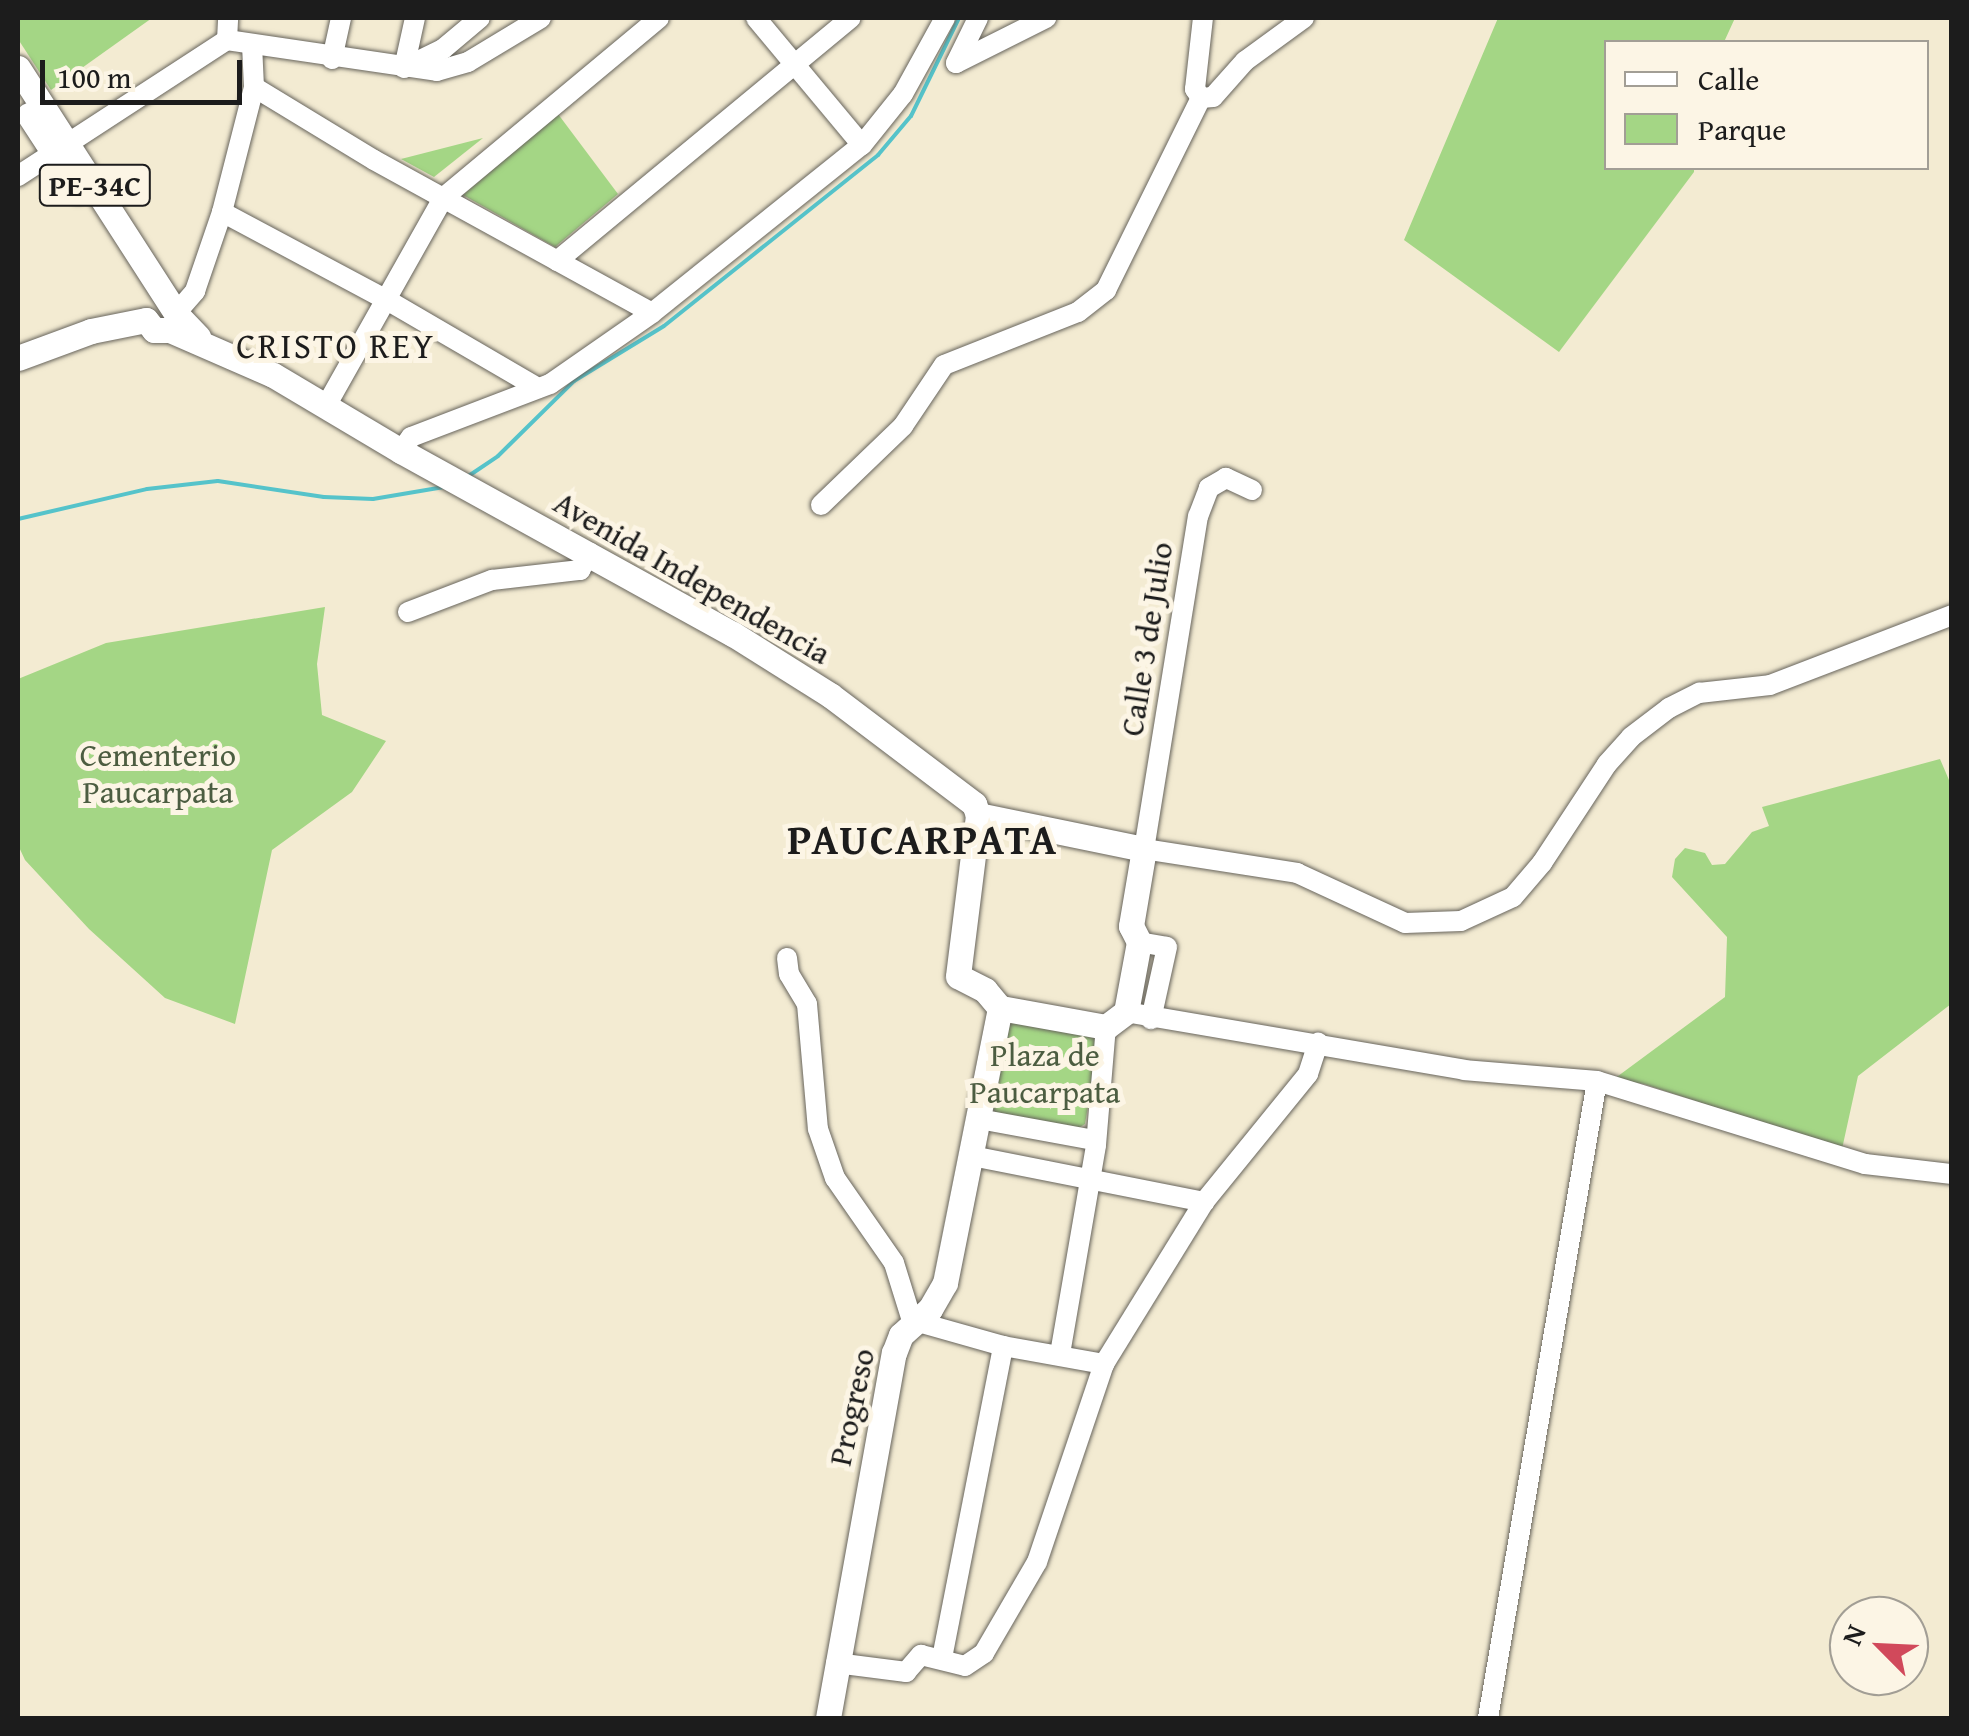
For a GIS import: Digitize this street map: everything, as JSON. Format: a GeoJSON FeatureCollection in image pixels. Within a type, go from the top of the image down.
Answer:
{"type":"FeatureCollection","features":[{"type":"Feature","properties":{"kind":"main road","name":"PE-34C"},"geometry":{"type":"LineString","coordinates":[[18,68],[61,148],[166,314]]}},
{"type":"Feature","properties":{"kind":"main road","name":"PE-34C"},"geometry":{"type":"LineString","coordinates":[[18,98],[61,148]]}},
{"type":"Feature","properties":{"kind":"main road","name":"Avenida Independencia"},"geometry":{"type":"LineString","coordinates":[[166,314],[206,344],[274,375],[401,451],[590,552],[830,695],[974,804],[978,815]]}},
{"type":"Feature","properties":{"kind":"main road"},"geometry":{"type":"LineString","coordinates":[[18,358],[91,331],[166,314]]}},
{"type":"Feature","properties":{"kind":"main road"},"geometry":{"type":"LineString","coordinates":[[978,815],[1144,848],[1131,926],[1140,942],[1128,1020],[1000,1008],[985,990],[958,976],[978,815]]}},
{"type":"Feature","properties":{"kind":"main road","name":"Progreso"},"geometry":{"type":"LineString","coordinates":[[828,1718],[894,1353],[901,1335],[945,1283],[1000,1008]]}},
{"type":"Feature","properties":{"kind":"street"},"geometry":{"type":"LineString","coordinates":[[226,40],[228,18]]}},
{"type":"Feature","properties":{"kind":"street"},"geometry":{"type":"LineString","coordinates":[[332,59],[342,18]]}},
{"type":"Feature","properties":{"kind":"street"},"geometry":{"type":"LineString","coordinates":[[404,68],[415,18]]}},
{"type":"Feature","properties":{"kind":"street"},"geometry":{"type":"LineString","coordinates":[[404,68],[442,49],[480,18]]}},
{"type":"Feature","properties":{"kind":"street"},"geometry":{"type":"LineString","coordinates":[[18,176],[226,40],[423,72],[453,68],[540,18]]}},
{"type":"Feature","properties":{"kind":"street"},"geometry":{"type":"LineString","coordinates":[[326,406],[443,198],[659,18]]}},
{"type":"Feature","properties":{"kind":"street"},"geometry":{"type":"LineString","coordinates":[[756,18],[862,145]]}},
{"type":"Feature","properties":{"kind":"street"},"geometry":{"type":"LineString","coordinates":[[557,261],[851,18]]}},
{"type":"Feature","properties":{"kind":"street"},"geometry":{"type":"LineString","coordinates":[[401,451],[411,437],[538,388],[652,313],[862,145],[902,94],[945,18]]}},
{"type":"Feature","properties":{"kind":"street"},"geometry":{"type":"LineString","coordinates":[[978,18],[956,64],[1046,18]]}},
{"type":"Feature","properties":{"kind":"street"},"geometry":{"type":"LineString","coordinates":[[1201,98],[1195,89],[1203,18]]}},
{"type":"Feature","properties":{"kind":"street"},"geometry":{"type":"LineString","coordinates":[[1201,98],[1214,97],[1245,61],[1304,18]]}},
{"type":"Feature","properties":{"kind":"street"},"geometry":{"type":"LineString","coordinates":[[166,314],[195,291],[222,212],[254,86],[252,44]]}},
{"type":"Feature","properties":{"kind":"street"},"geometry":{"type":"LineString","coordinates":[[254,86],[443,198],[652,313]]}},
{"type":"Feature","properties":{"kind":"street"},"geometry":{"type":"LineString","coordinates":[[820,505],[903,426],[944,365],[1078,312],[1106,290],[1201,98]]}},
{"type":"Feature","properties":{"kind":"street"},"geometry":{"type":"LineString","coordinates":[[222,212],[387,300],[538,388]]}},
{"type":"Feature","properties":{"kind":"street","name":"Calle 3 de Julio"},"geometry":{"type":"LineString","coordinates":[[1144,848],[1198,516],[1209,488],[1226,478],[1252,490]]}},
{"type":"Feature","properties":{"kind":"street"},"geometry":{"type":"LineString","coordinates":[[408,612],[492,580],[580,570],[590,552]]}},
{"type":"Feature","properties":{"kind":"street"},"geometry":{"type":"LineString","coordinates":[[1144,848],[1297,872],[1405,924],[1443,925],[1476,917],[1513,897],[1529,881],[1607,764],[1631,737],[1670,708],[1698,694],[1770,685],[1952,615]]}},
{"type":"Feature","properties":{"kind":"street"},"geometry":{"type":"LineString","coordinates":[[787,958],[789,974],[807,1004],[818,1129],[835,1178],[894,1262],[915,1323],[1004,1346],[1104,1364]]}},
{"type":"Feature","properties":{"kind":"street"},"geometry":{"type":"LineString","coordinates":[[1060,1354],[1091,1180],[1094,1140],[1128,1020],[1318,1043],[1464,1070],[1597,1082],[1848,1160],[1952,1174]]}},
{"type":"Feature","properties":{"kind":"street"},"geometry":{"type":"LineString","coordinates":[[836,1662],[906,1672],[921,1655],[965,1666],[984,1653],[1037,1562],[1104,1364],[1204,1202],[1308,1074],[1318,1043]]}},
{"type":"Feature","properties":{"kind":"street"},"geometry":{"type":"LineString","coordinates":[[1488,1718],[1597,1082]]}},
{"type":"Feature","properties":{"kind":"street"},"geometry":{"type":"LineString","coordinates":[[979,1119],[1094,1140]]}},
{"type":"Feature","properties":{"kind":"street"},"geometry":{"type":"LineString","coordinates":[[972,1156],[1204,1202]]}},
{"type":"Feature","properties":{"kind":"street"},"geometry":{"type":"LineString","coordinates":[[942,1658],[1004,1346]]}},
{"type":"Feature","properties":{"kind":"green space"},"geometry":{"type":"Polygon","coordinates":[[[18,18],[152,18],[51,90],[18,39],[18,18]]]}},
{"type":"Feature","properties":{"kind":"green space"},"geometry":{"type":"Polygon","coordinates":[[[1498,18],[1735,18],[1725,40],[1604,40],[1604,170],[1694,172],[1559,352],[1404,240],[1498,18]]]}},
{"type":"Feature","properties":{"kind":"green space"},"geometry":{"type":"Polygon","coordinates":[[[558,114],[618,194],[555,247],[463,195],[558,114]]]}},
{"type":"Feature","properties":{"kind":"green space"},"geometry":{"type":"Polygon","coordinates":[[[483,138],[434,177],[401,159],[483,138]]]}},
{"type":"Feature","properties":{"kind":"green space","name":"Cementerio Paucarpata"},"geometry":{"type":"Polygon","coordinates":[[[325,607],[317,664],[322,715],[386,741],[352,792],[272,850],[235,1024],[165,998],[89,929],[25,860],[18,845],[18,679],[106,643],[325,607]]]}},
{"type":"Feature","properties":{"kind":"green space"},"geometry":{"type":"Polygon","coordinates":[[[1940,759],[1952,787],[1951,1004],[1858,1076],[1842,1149],[1644,1084],[1614,1079],[1725,997],[1727,937],[1672,877],[1675,859],[1685,848],[1705,853],[1712,865],[1725,864],[1752,832],[1769,826],[1762,807],[1940,759]]]}},
{"type":"Feature","properties":{"kind":"green space","name":"Plaza de Paucarpata"},"geometry":{"type":"Polygon","coordinates":[[[1016,1019],[1100,1034],[1085,1124],[1077,1129],[996,1115],[991,1105],[1006,1027],[1016,1019]]]}},
{"type":"Feature","properties":{"kind":"waterway"},"geometry":{"type":"LineString","coordinates":[[467,477],[498,456],[574,381],[664,326],[878,155],[911,116],[959,18]]}},
{"type":"Feature","properties":{"kind":"waterway"},"geometry":{"type":"LineString","coordinates":[[18,519],[147,489],[218,481],[324,497],[373,499],[444,487]]}},
{"type":"Feature","properties":{"kind":"district","name":"CRISTO REY"},"geometry":{"type":"Point","coordinates":[336,346]}},
{"type":"Feature","properties":{"kind":"district","name":"PAUCARPATA"},"geometry":{"type":"Point","coordinates":[923,839]}}]}
